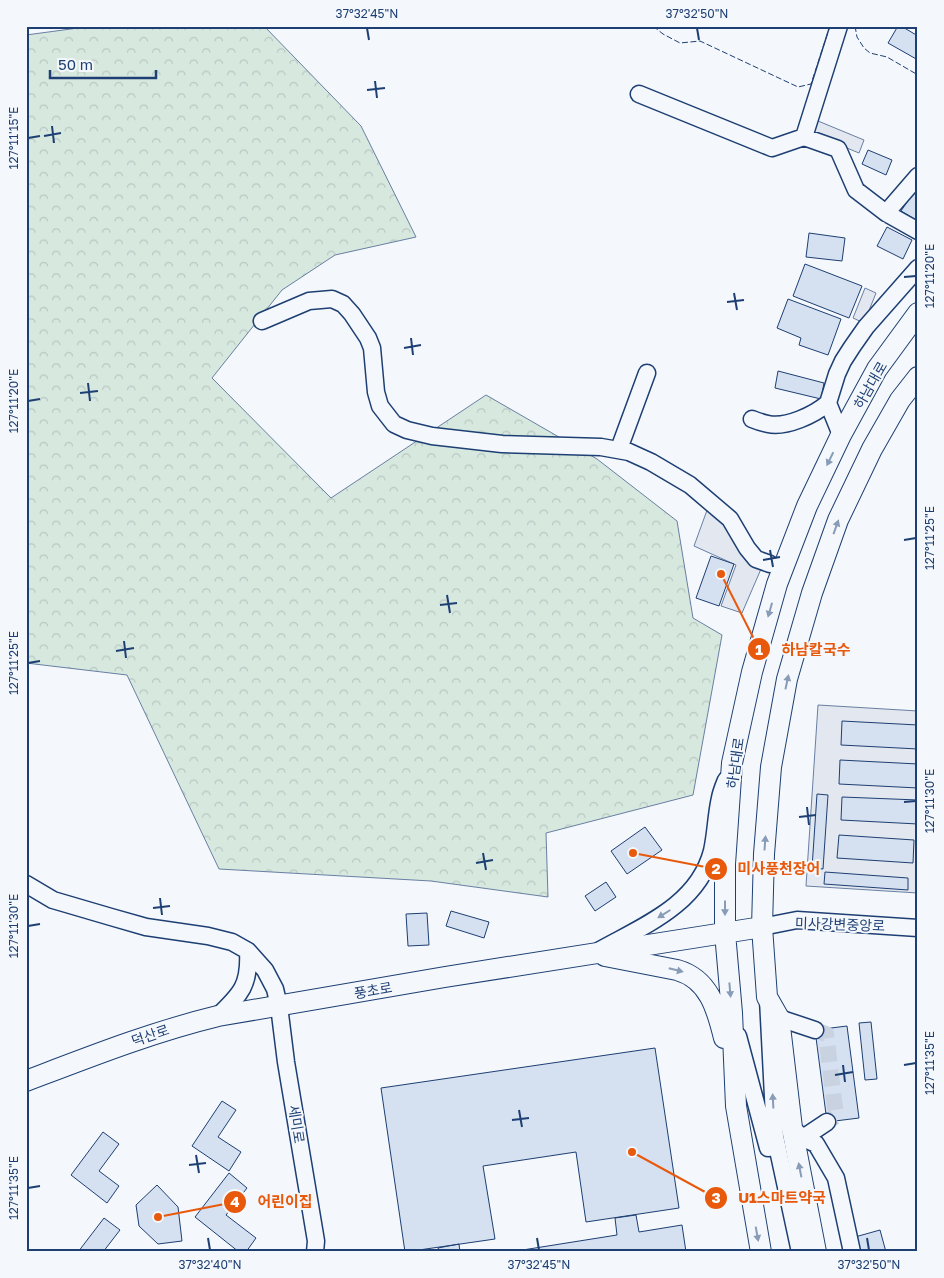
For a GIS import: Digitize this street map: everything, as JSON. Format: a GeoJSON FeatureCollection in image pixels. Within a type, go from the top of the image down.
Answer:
{"type":"FeatureCollection","features":[{"type":"Feature","properties":{"kind":"main road","name":"하남대로"},"geometry":{"type":"LineString","coordinates":[[761,1252],[736,1106],[732,1013],[725,933],[725,864],[732,764],[752,672],[777,584],[772,564],[807,506],[877,369],[918,313]]}},
{"type":"Feature","properties":{"kind":"main road"},"geometry":{"type":"LineString","coordinates":[[816,1252],[779,1018],[767,997],[762,926],[764,854],[771,768],[790,669],[812,593],[838,520],[872,449],[900,400],[918,377]]}},
{"type":"Feature","properties":{"kind":"main road","name":"풍초로"},"geometry":{"type":"LineString","coordinates":[[279,1006],[445,976],[762,926]]}},
{"type":"Feature","properties":{"kind":"main road"},"geometry":{"type":"LineString","coordinates":[[594,953],[686,972],[698,981],[714,1003],[719,1015],[736,1106]]}},
{"type":"Feature","properties":{"kind":"main road","name":"덕산로"},"geometry":{"type":"LineString","coordinates":[[26,1081],[146,1036],[182,1025],[218,1016],[279,1006]]}},
{"type":"Feature","properties":{"kind":"street"},"geometry":{"type":"LineString","coordinates":[[804,137],[839,26]]}},
{"type":"Feature","properties":{"kind":"street"},"geometry":{"type":"LineString","coordinates":[[639,94],[772,148],[804,137],[838,149],[856,190],[886,213],[918,231]]}},
{"type":"Feature","properties":{"kind":"street"},"geometry":{"type":"LineString","coordinates":[[886,213],[918,176]]}},
{"type":"Feature","properties":{"kind":"street"},"geometry":{"type":"LineString","coordinates":[[752,419],[770,425],[784,423],[801,419],[817,412],[828,404],[837,374],[852,347],[866,327],[918,268]]}},
{"type":"Feature","properties":{"kind":"street"},"geometry":{"type":"LineString","coordinates":[[262,321],[309,301],[332,299],[343,304],[368,338],[372,348],[376,392],[380,406],[394,424],[407,430],[432,436],[502,444],[567,445],[620,449],[651,462],[690,485],[730,518],[756,560],[772,564]]}},
{"type":"Feature","properties":{"kind":"street"},"geometry":{"type":"LineString","coordinates":[[620,449],[647,374]]}},
{"type":"Feature","properties":{"kind":"street"},"geometry":{"type":"LineString","coordinates":[[828,404],[842,435]]}},
{"type":"Feature","properties":{"kind":"street"},"geometry":{"type":"LineString","coordinates":[[594,953],[666,914],[691,890],[704,871],[711,854],[720,798],[732,764]]}},
{"type":"Feature","properties":{"kind":"street"},"geometry":{"type":"LineString","coordinates":[[26,884],[52,900],[146,927],[224,940],[248,951],[266,970],[275,989],[279,1006]]}},
{"type":"Feature","properties":{"kind":"street","name":"미사강변중앙로"},"geometry":{"type":"LineString","coordinates":[[762,926],[797,920],[918,928]]}},
{"type":"Feature","properties":{"kind":"street"},"geometry":{"type":"LineString","coordinates":[[218,1016],[236,999],[242,989],[249,973],[248,951]]}},
{"type":"Feature","properties":{"kind":"street"},"geometry":{"type":"LineString","coordinates":[[767,997],[775,1136],[800,1252]]}},
{"type":"Feature","properties":{"kind":"street","name":"세미로"},"geometry":{"type":"LineString","coordinates":[[279,1006],[286,1062],[317,1248]]}},
{"type":"Feature","properties":{"kind":"street"},"geometry":{"type":"LineString","coordinates":[[732,1013],[764,1132],[792,1252]]}},
{"type":"Feature","properties":{"kind":"street"},"geometry":{"type":"LineString","coordinates":[[779,1018],[815,1030]]}},
{"type":"Feature","properties":{"kind":"street"},"geometry":{"type":"LineString","coordinates":[[797,1133],[826,1122]]}},
{"type":"Feature","properties":{"kind":"street"},"geometry":{"type":"LineString","coordinates":[[797,1133],[816,1144],[836,1178],[852,1252]]}},
{"type":"Feature","properties":{"kind":"green space"},"geometry":{"type":"Polygon","coordinates":[[[93,26],[264,26],[361,126],[416,237],[335,255],[282,290],[212,378],[331,498],[486,395],[597,459],[677,521],[693,618],[722,635],[693,795],[546,833],[548,897],[431,881],[219,869],[127,675],[26,663],[26,35],[93,26]]]}},
{"type":"Feature","properties":{"kind":"shaded area"},"geometry":{"type":"Polygon","coordinates":[[[818,121],[864,140],[859,153],[813,134],[818,121]]]}},
{"type":"Feature","properties":{"kind":"shaded area"},"geometry":{"type":"Polygon","coordinates":[[[865,288],[876,293],[864,323],[853,318],[865,288]]]}},
{"type":"Feature","properties":{"kind":"shaded area"},"geometry":{"type":"Polygon","coordinates":[[[710,502],[761,569],[742,613],[721,606],[736,565],[694,546],[710,502]]]}},
{"type":"Feature","properties":{"kind":"shaded area"},"geometry":{"type":"Polygon","coordinates":[[[818,705],[918,711],[918,893],[806,886],[818,705]]]}},
{"type":"Feature","properties":{"kind":"building"},"geometry":{"type":"Polygon","coordinates":[[[898,26],[918,36],[918,60],[888,43],[898,26]]]}},
{"type":"Feature","properties":{"kind":"building"},"geometry":{"type":"Polygon","coordinates":[[[868,150],[892,160],[886,175],[862,164],[868,150]]]}},
{"type":"Feature","properties":{"kind":"building"},"geometry":{"type":"Polygon","coordinates":[[[918,188],[918,221],[901,211],[918,188]]]}},
{"type":"Feature","properties":{"kind":"building"},"geometry":{"type":"Polygon","coordinates":[[[887,227],[912,240],[903,259],[877,246],[887,227]]]}},
{"type":"Feature","properties":{"kind":"building"},"geometry":{"type":"Polygon","coordinates":[[[809,233],[845,238],[842,261],[806,257],[809,233]]]}},
{"type":"Feature","properties":{"kind":"building"},"geometry":{"type":"Polygon","coordinates":[[[805,264],[862,286],[849,318],[793,296],[805,264]]]}},
{"type":"Feature","properties":{"kind":"building"},"geometry":{"type":"Polygon","coordinates":[[[788,299],[841,319],[828,355],[799,345],[801,338],[777,328],[788,299]]]}},
{"type":"Feature","properties":{"kind":"building"},"geometry":{"type":"Polygon","coordinates":[[[778,371],[824,383],[821,399],[775,388],[778,371]]]}},
{"type":"Feature","properties":{"kind":"building"},"geometry":{"type":"Polygon","coordinates":[[[711,556],[734,564],[719,606],[696,598],[711,556]]]}},
{"type":"Feature","properties":{"kind":"building"},"geometry":{"type":"Polygon","coordinates":[[[842,721],[918,725],[918,749],[841,745],[842,721]]]}},
{"type":"Feature","properties":{"kind":"building"},"geometry":{"type":"Polygon","coordinates":[[[840,760],[918,764],[918,788],[839,784],[840,760]]]}},
{"type":"Feature","properties":{"kind":"building"},"geometry":{"type":"Polygon","coordinates":[[[817,794],[828,795],[823,869],[812,868],[817,794]]]}},
{"type":"Feature","properties":{"kind":"building"},"geometry":{"type":"Polygon","coordinates":[[[842,797],[918,800],[918,824],[841,820],[842,797]]]}},
{"type":"Feature","properties":{"kind":"building"},"geometry":{"type":"Polygon","coordinates":[[[645,827],[662,850],[627,874],[611,851],[645,827]]]}},
{"type":"Feature","properties":{"kind":"building"},"geometry":{"type":"Polygon","coordinates":[[[839,835],[914,840],[913,863],[837,858],[839,835]]]}},
{"type":"Feature","properties":{"kind":"building"},"geometry":{"type":"Polygon","coordinates":[[[825,872],[908,878],[908,890],[824,884],[825,872]]]}},
{"type":"Feature","properties":{"kind":"building"},"geometry":{"type":"Polygon","coordinates":[[[606,882],[616,897],[595,911],[585,896],[606,882]]]}},
{"type":"Feature","properties":{"kind":"building"},"geometry":{"type":"Polygon","coordinates":[[[451,911],[489,922],[484,938],[446,926],[451,911]]]}},
{"type":"Feature","properties":{"kind":"building"},"geometry":{"type":"Polygon","coordinates":[[[427,913],[429,945],[408,946],[406,914],[427,913]]]}},
{"type":"Feature","properties":{"kind":"building"},"geometry":{"type":"Polygon","coordinates":[[[871,1022],[877,1079],[865,1080],[859,1023],[871,1022]]]}},
{"type":"Feature","properties":{"kind":"building"},"geometry":{"type":"Polygon","coordinates":[[[847,1026],[859,1118],[827,1122],[815,1030],[847,1026]]]}},
{"type":"Feature","properties":{"kind":"building"},"geometry":{"type":"Polygon","coordinates":[[[655,1048],[679,1208],[586,1222],[576,1152],[483,1166],[495,1239],[405,1252],[381,1088],[655,1048]]]}},
{"type":"Feature","properties":{"kind":"building"},"geometry":{"type":"Polygon","coordinates":[[[222,1101],[236,1110],[218,1137],[241,1152],[229,1171],[192,1146],[222,1101]]]}},
{"type":"Feature","properties":{"kind":"building"},"geometry":{"type":"Polygon","coordinates":[[[103,1132],[119,1144],[99,1171],[119,1186],[107,1203],[71,1175],[103,1132]]]}},
{"type":"Feature","properties":{"kind":"building"},"geometry":{"type":"Polygon","coordinates":[[[229,1173],[247,1188],[226,1215],[256,1238],[246,1252],[239,1252],[195,1217],[229,1173]]]}},
{"type":"Feature","properties":{"kind":"building"},"geometry":{"type":"Polygon","coordinates":[[[157,1185],[178,1207],[182,1241],[158,1244],[139,1226],[136,1205],[157,1185]]]}},
{"type":"Feature","properties":{"kind":"building"},"geometry":{"type":"Polygon","coordinates":[[[636,1215],[639,1232],[682,1225],[686,1252],[510,1252],[617,1235],[615,1218],[636,1215]]]}},
{"type":"Feature","properties":{"kind":"building"},"geometry":{"type":"Polygon","coordinates":[[[104,1218],[120,1230],[103,1252],[78,1252],[104,1218]]]}},
{"type":"Feature","properties":{"kind":"building"},"geometry":{"type":"Polygon","coordinates":[[[880,1230],[886,1252],[859,1252],[855,1237],[880,1230]]]}},
{"type":"Feature","properties":{"kind":"building"},"geometry":{"type":"Polygon","coordinates":[[[459,1244],[460,1252],[439,1252],[438,1248],[459,1244]]]}},
{"type":"Feature","properties":{"kind":"tunnel"},"geometry":{"type":"LineString","coordinates":[[815,1030],[826,1034],[836,1116],[827,1122]]}},
{"type":"Feature","properties":{"kind":"fence"},"geometry":{"type":"LineString","coordinates":[[653,26],[680,43],[700,41],[798,87],[811,84],[830,26]]}},
{"type":"Feature","properties":{"kind":"fence"},"geometry":{"type":"LineString","coordinates":[[855,26],[857,37],[864,48],[870,53],[887,57],[918,75]]}},
{"type":"Feature","properties":{"kind":"place","name":"하남칼국수"},"geometry":{"type":"Point","coordinates":[721,574]}},
{"type":"Feature","properties":{"kind":"place","name":"미사풍천장어"},"geometry":{"type":"Point","coordinates":[633,853]}},
{"type":"Feature","properties":{"kind":"place","name":"U1스마트약국"},"geometry":{"type":"Point","coordinates":[632,1152]}},
{"type":"Feature","properties":{"kind":"place","name":"어린이집"},"geometry":{"type":"Point","coordinates":[158,1217]}}]}
